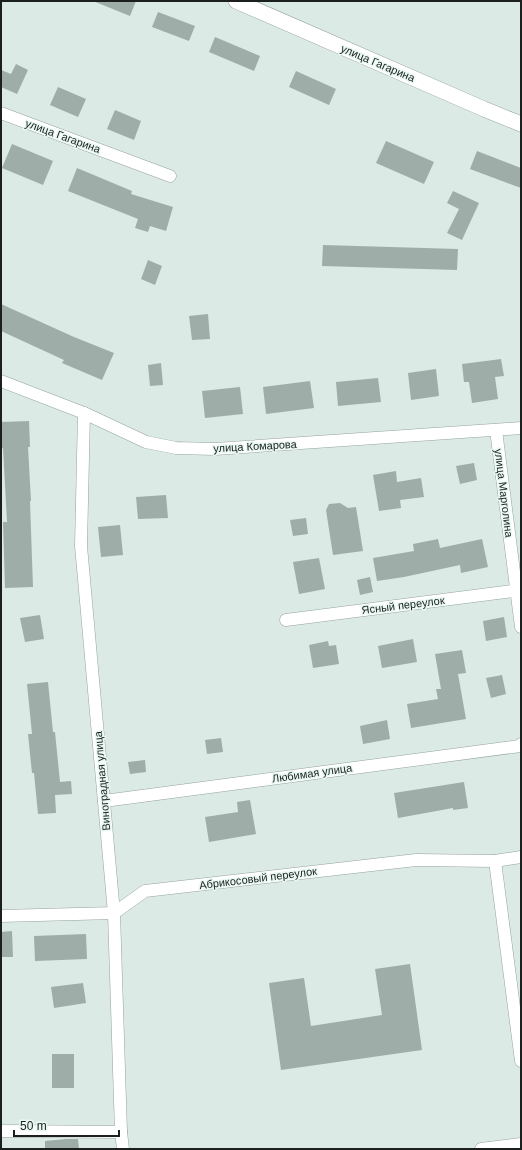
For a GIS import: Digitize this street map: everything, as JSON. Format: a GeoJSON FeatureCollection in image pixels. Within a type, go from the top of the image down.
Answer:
{"type":"FeatureCollection","features":[{"type":"Feature","properties":{"kind":"street","name":"улица Гагарина"},"geometry":{"type":"LineString","coordinates":[[236,1],[521,124]]}},
{"type":"Feature","properties":{"kind":"street","name":"улица Гагарина"},"geometry":{"type":"LineString","coordinates":[[1,113],[170,176]]}},
{"type":"Feature","properties":{"kind":"street","name":"улица Комарова"},"geometry":{"type":"LineString","coordinates":[[1,381],[84,413],[146,442],[176,448],[215,449],[521,428]]}},
{"type":"Feature","properties":{"kind":"street","name":"Виноградная улица"},"geometry":{"type":"LineString","coordinates":[[84,413],[81,546],[114,913],[121,1132],[123,1149]]}},
{"type":"Feature","properties":{"kind":"street","name":"улица Марголина"},"geometry":{"type":"LineString","coordinates":[[496,430],[519,591],[521,627]]}},
{"type":"Feature","properties":{"kind":"street","name":"Ясный переулок"},"geometry":{"type":"LineString","coordinates":[[286,620],[519,591]]}},
{"type":"Feature","properties":{"kind":"street","name":"Любимая улица"},"geometry":{"type":"LineString","coordinates":[[104,801],[520,745]]}},
{"type":"Feature","properties":{"kind":"street","name":"Абрикосовый переулок"},"geometry":{"type":"LineString","coordinates":[[114,913],[145,891],[416,860],[495,861],[521,857]]}},
{"type":"Feature","properties":{"kind":"street"},"geometry":{"type":"LineString","coordinates":[[495,861],[521,1061]]}},
{"type":"Feature","properties":{"kind":"street"},"geometry":{"type":"LineString","coordinates":[[1,916],[114,913]]}},
{"type":"Feature","properties":{"kind":"street"},"geometry":{"type":"LineString","coordinates":[[1,1131],[121,1132]]}},
{"type":"Feature","properties":{"kind":"street"},"geometry":{"type":"LineString","coordinates":[[480,1149],[521,1144]]}},
{"type":"Feature","properties":{"kind":"building"},"geometry":{"type":"Polygon","coordinates":[[[93,1],[136,1],[130,16],[93,1]]]}},
{"type":"Feature","properties":{"kind":"building"},"geometry":{"type":"Polygon","coordinates":[[[158,12],[195,26],[189,41],[152,27],[158,12]]]}},
{"type":"Feature","properties":{"kind":"building"},"geometry":{"type":"Polygon","coordinates":[[[215,37],[260,56],[254,71],[209,52],[215,37]]]}},
{"type":"Feature","properties":{"kind":"building"},"geometry":{"type":"Polygon","coordinates":[[[16,64],[28,70],[17,94],[1,87],[1,70],[11,74],[16,64]]]}},
{"type":"Feature","properties":{"kind":"building"},"geometry":{"type":"Polygon","coordinates":[[[296,71],[336,89],[329,105],[289,87],[296,71]]]}},
{"type":"Feature","properties":{"kind":"building"},"geometry":{"type":"Polygon","coordinates":[[[58,87],[86,99],[78,117],[50,105],[58,87]]]}},
{"type":"Feature","properties":{"kind":"building"},"geometry":{"type":"Polygon","coordinates":[[[115,110],[141,121],[134,140],[107,129],[115,110]]]}},
{"type":"Feature","properties":{"kind":"building"},"geometry":{"type":"Polygon","coordinates":[[[386,141],[434,162],[424,184],[376,163],[386,141]]]}},
{"type":"Feature","properties":{"kind":"building"},"geometry":{"type":"Polygon","coordinates":[[[12,144],[53,161],[43,185],[2,168],[12,144]]]}},
{"type":"Feature","properties":{"kind":"building"},"geometry":{"type":"Polygon","coordinates":[[[477,151],[521,168],[521,188],[470,169],[477,151]]]}},
{"type":"Feature","properties":{"kind":"building"},"geometry":{"type":"Polygon","coordinates":[[[77,168],[132,191],[131,194],[173,207],[166,231],[150,226],[148,232],[135,228],[138,219],[68,191],[77,168]]]}},
{"type":"Feature","properties":{"kind":"building"},"geometry":{"type":"Polygon","coordinates":[[[453,191],[479,203],[462,240],[447,233],[459,209],[447,203],[453,191]]]}},
{"type":"Feature","properties":{"kind":"building"},"geometry":{"type":"Polygon","coordinates":[[[323,245],[458,249],[457,270],[322,266],[323,245]]]}},
{"type":"Feature","properties":{"kind":"building"},"geometry":{"type":"Polygon","coordinates":[[[148,260],[162,266],[155,285],[141,279],[148,260]]]}},
{"type":"Feature","properties":{"kind":"building"},"geometry":{"type":"Polygon","coordinates":[[[1,304],[74,337],[114,353],[102,380],[62,363],[64,360],[1,331],[1,304]]]}},
{"type":"Feature","properties":{"kind":"building"},"geometry":{"type":"Polygon","coordinates":[[[208,314],[210,339],[192,340],[189,316],[208,314]]]}},
{"type":"Feature","properties":{"kind":"building"},"geometry":{"type":"Polygon","coordinates":[[[501,359],[504,376],[495,377],[498,399],[472,403],[469,382],[464,382],[462,364],[501,359]]]}},
{"type":"Feature","properties":{"kind":"building"},"geometry":{"type":"Polygon","coordinates":[[[161,363],[163,385],[150,386],[148,365],[161,363]]]}},
{"type":"Feature","properties":{"kind":"building"},"geometry":{"type":"Polygon","coordinates":[[[436,369],[439,396],[411,400],[408,373],[436,369]]]}},
{"type":"Feature","properties":{"kind":"building"},"geometry":{"type":"Polygon","coordinates":[[[378,378],[381,402],[338,406],[336,382],[378,378]]]}},
{"type":"Feature","properties":{"kind":"building"},"geometry":{"type":"Polygon","coordinates":[[[310,381],[314,408],[266,414],[263,387],[310,381]]]}},
{"type":"Feature","properties":{"kind":"building"},"geometry":{"type":"Polygon","coordinates":[[[240,387],[243,414],[205,418],[202,391],[240,387]]]}},
{"type":"Feature","properties":{"kind":"building"},"geometry":{"type":"Polygon","coordinates":[[[29,421],[30,447],[28,447],[33,587],[5,588],[3,522],[7,522],[3,448],[1,449],[1,422],[29,421]]]}},
{"type":"Feature","properties":{"kind":"building"},"geometry":{"type":"Polygon","coordinates":[[[474,463],[477,480],[460,484],[456,466],[474,463]]]}},
{"type":"Feature","properties":{"kind":"building"},"geometry":{"type":"Polygon","coordinates":[[[396,471],[397,482],[421,478],[424,497],[400,500],[401,508],[379,511],[373,475],[396,471]]]}},
{"type":"Feature","properties":{"kind":"building"},"geometry":{"type":"Polygon","coordinates":[[[166,495],[168,518],[138,519],[136,497],[166,495]]]}},
{"type":"Feature","properties":{"kind":"building"},"geometry":{"type":"Polygon","coordinates":[[[340,503],[348,508],[356,507],[363,551],[333,555],[326,510],[329,504],[340,503]]]}},
{"type":"Feature","properties":{"kind":"building"},"geometry":{"type":"Polygon","coordinates":[[[306,518],[308,534],[293,536],[290,520],[306,518]]]}},
{"type":"Feature","properties":{"kind":"building"},"geometry":{"type":"Polygon","coordinates":[[[120,525],[123,555],[101,557],[98,527],[120,525]]]}},
{"type":"Feature","properties":{"kind":"building"},"geometry":{"type":"Polygon","coordinates":[[[438,539],[440,548],[482,539],[488,567],[461,573],[460,565],[377,581],[373,558],[414,551],[413,544],[438,539]]]}},
{"type":"Feature","properties":{"kind":"building"},"geometry":{"type":"Polygon","coordinates":[[[319,558],[325,589],[299,594],[293,562],[319,558]]]}},
{"type":"Feature","properties":{"kind":"building"},"geometry":{"type":"Polygon","coordinates":[[[370,577],[373,592],[360,595],[357,580],[370,577]]]}},
{"type":"Feature","properties":{"kind":"building"},"geometry":{"type":"Polygon","coordinates":[[[40,615],[44,639],[25,642],[20,618],[40,615]]]}},
{"type":"Feature","properties":{"kind":"building"},"geometry":{"type":"Polygon","coordinates":[[[504,617],[507,637],[486,641],[483,621],[504,617]]]}},
{"type":"Feature","properties":{"kind":"building"},"geometry":{"type":"Polygon","coordinates":[[[413,639],[417,662],[382,668],[378,646],[413,639]]]}},
{"type":"Feature","properties":{"kind":"building"},"geometry":{"type":"Polygon","coordinates":[[[328,641],[329,646],[336,645],[339,664],[313,668],[309,645],[328,641]]]}},
{"type":"Feature","properties":{"kind":"building"},"geometry":{"type":"Polygon","coordinates":[[[462,650],[466,673],[458,674],[466,719],[411,728],[407,704],[438,699],[436,689],[441,689],[435,654],[462,650]]]}},
{"type":"Feature","properties":{"kind":"building"},"geometry":{"type":"Polygon","coordinates":[[[502,675],[506,694],[491,698],[486,678],[502,675]]]}},
{"type":"Feature","properties":{"kind":"building"},"geometry":{"type":"Polygon","coordinates":[[[48,682],[60,782],[71,781],[72,794],[55,795],[56,813],[38,814],[28,734],[32,734],[27,684],[48,682]]]}},
{"type":"Feature","properties":{"kind":"building"},"geometry":{"type":"Polygon","coordinates":[[[387,720],[390,739],[363,744],[360,726],[387,720]]]}},
{"type":"Feature","properties":{"kind":"building"},"geometry":{"type":"Polygon","coordinates":[[[221,738],[223,752],[207,754],[205,740],[221,738]]]}},
{"type":"Feature","properties":{"kind":"building"},"geometry":{"type":"Polygon","coordinates":[[[145,760],[146,772],[130,774],[128,762],[145,760]]]}},
{"type":"Feature","properties":{"kind":"building"},"geometry":{"type":"Polygon","coordinates":[[[464,782],[468,808],[453,810],[453,808],[398,818],[394,793],[464,782]]]}},
{"type":"Feature","properties":{"kind":"building"},"geometry":{"type":"Polygon","coordinates":[[[250,800],[256,834],[209,842],[205,817],[238,812],[237,802],[250,800]]]}},
{"type":"Feature","properties":{"kind":"building"},"geometry":{"type":"Polygon","coordinates":[[[12,931],[13,957],[1,957],[1,932],[12,931]]]}},
{"type":"Feature","properties":{"kind":"building"},"geometry":{"type":"Polygon","coordinates":[[[86,934],[87,959],[35,961],[34,936],[86,934]]]}},
{"type":"Feature","properties":{"kind":"building"},"geometry":{"type":"Polygon","coordinates":[[[410,964],[422,1050],[281,1070],[269,983],[304,978],[311,1026],[382,1015],[375,969],[410,964]]]}},
{"type":"Feature","properties":{"kind":"building"},"geometry":{"type":"Polygon","coordinates":[[[83,983],[86,1003],[54,1008],[51,987],[83,983]]]}},
{"type":"Feature","properties":{"kind":"building"},"geometry":{"type":"Polygon","coordinates":[[[52,1054],[74,1054],[74,1088],[52,1088],[52,1054]]]}},
{"type":"Feature","properties":{"kind":"building"},"geometry":{"type":"Polygon","coordinates":[[[78,1139],[79,1149],[45,1149],[45,1141],[78,1139]]]}}]}
